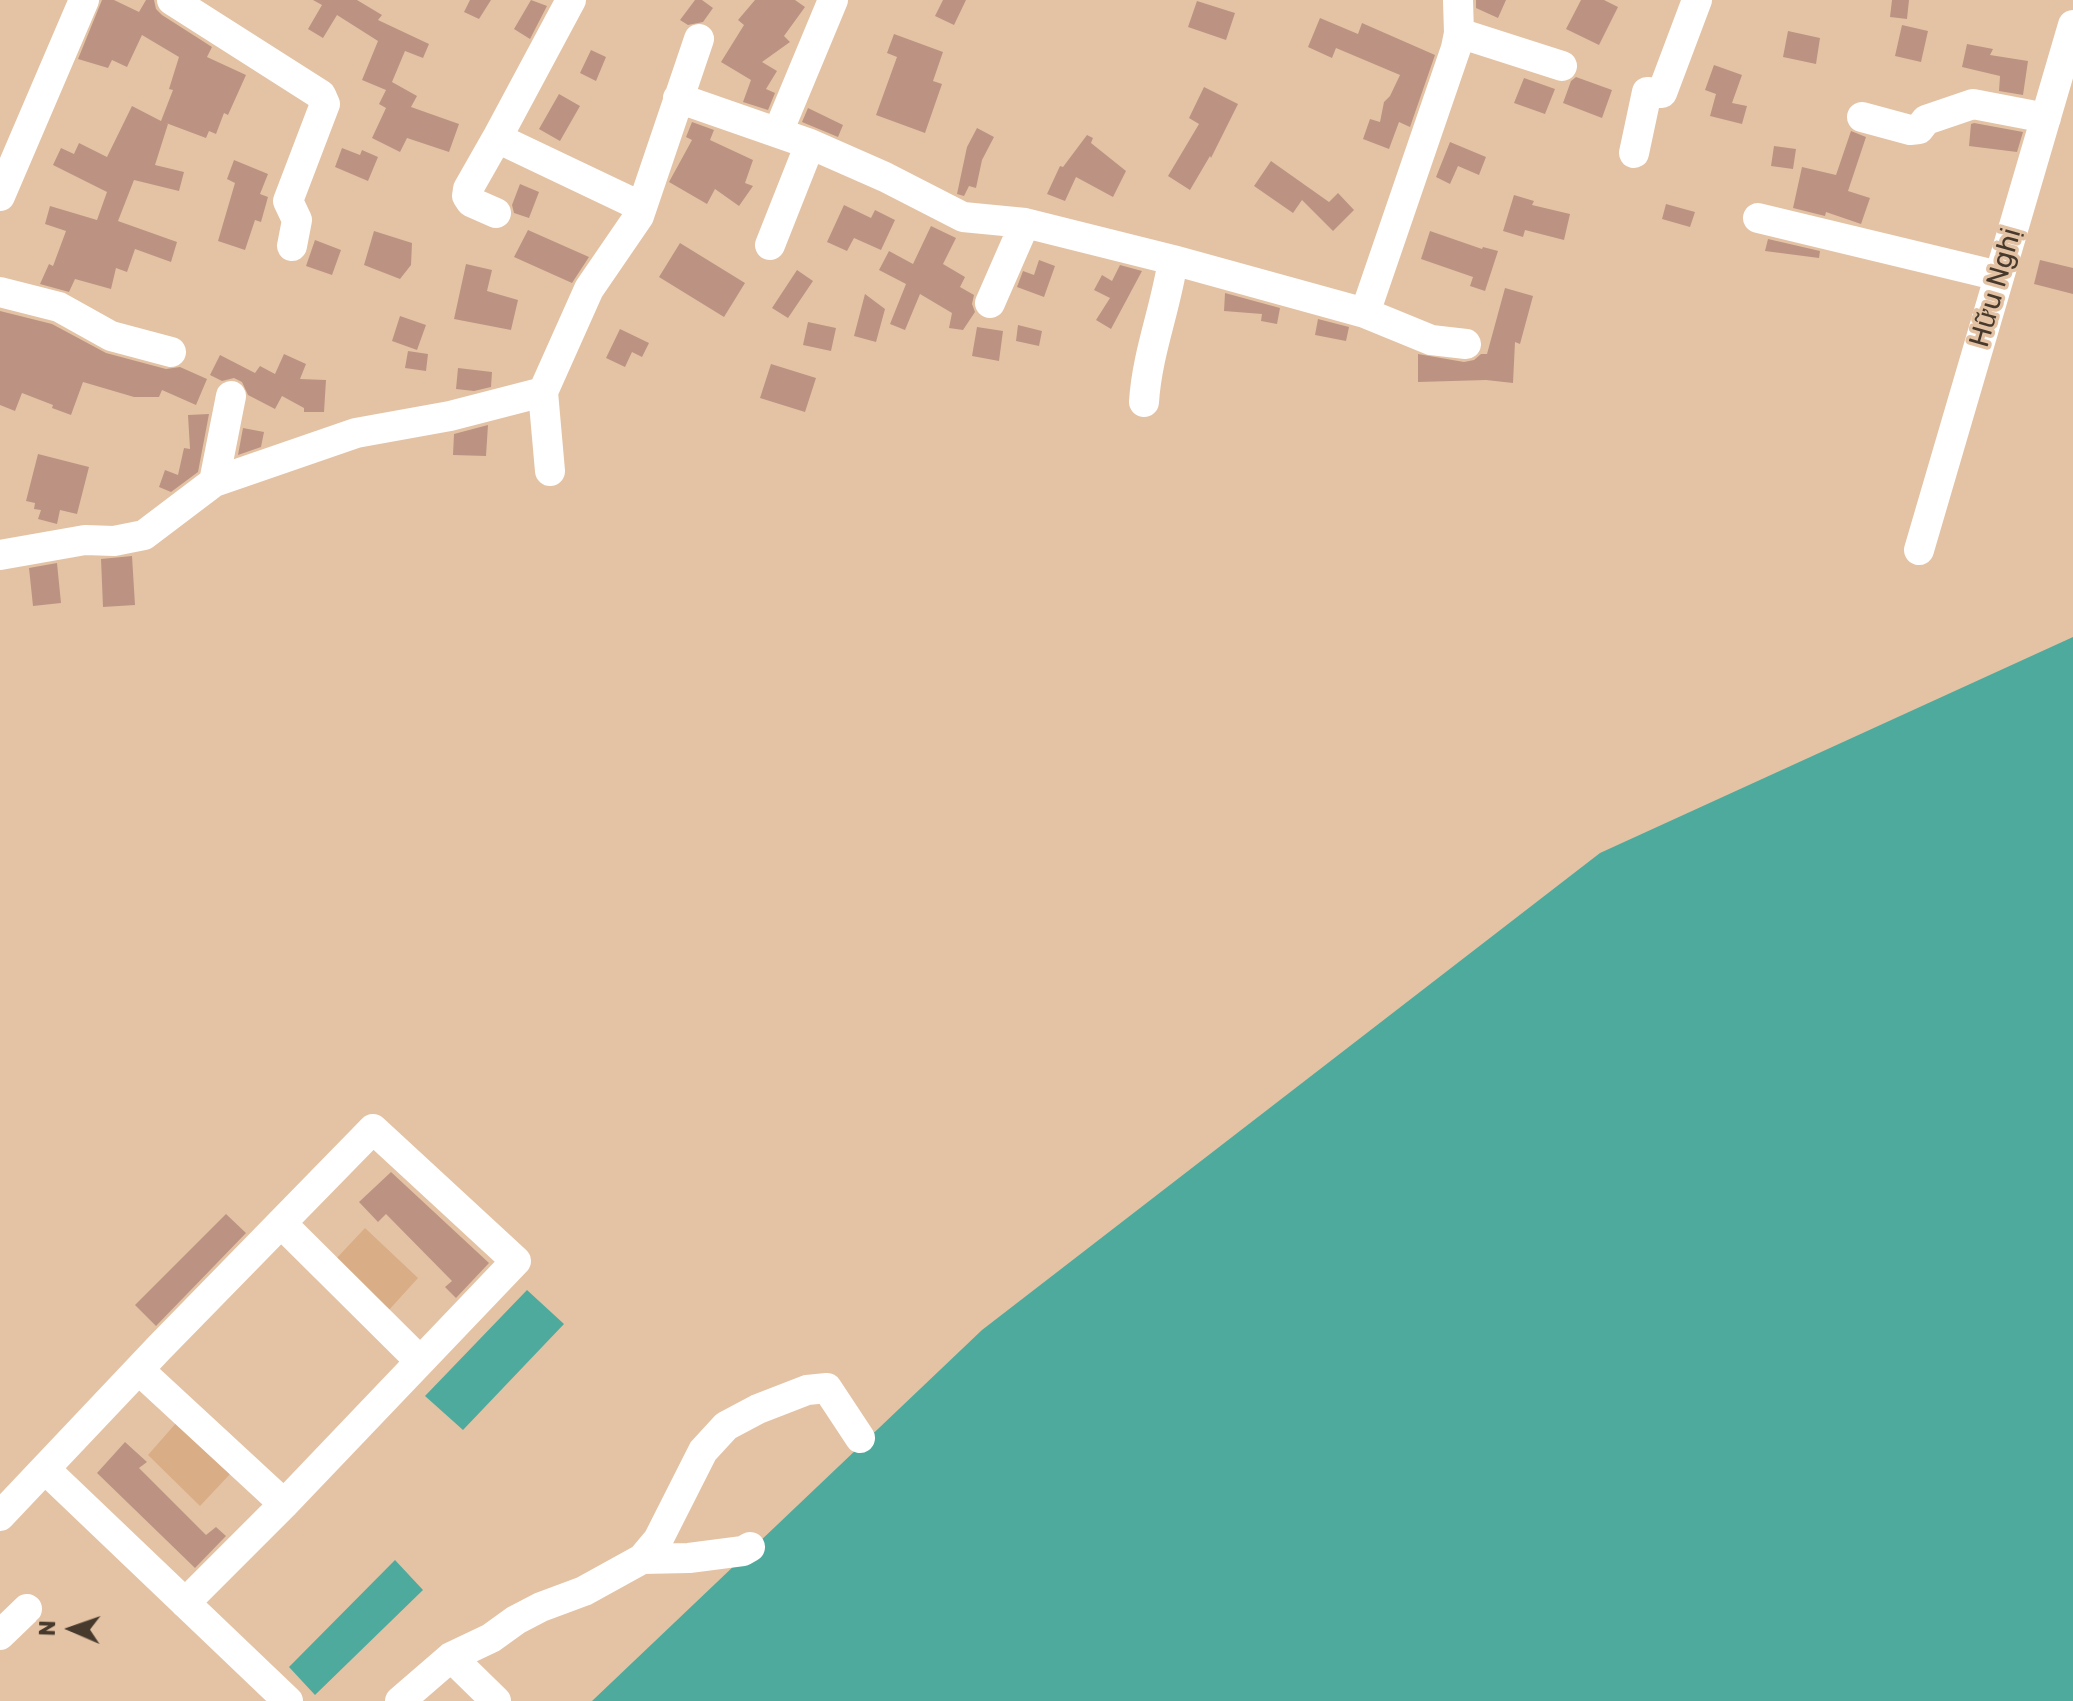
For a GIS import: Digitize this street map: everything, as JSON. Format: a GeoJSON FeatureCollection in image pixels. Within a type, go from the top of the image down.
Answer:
{"type":"FeatureCollection","features":[{"type":"Feature","properties":{"kind":"street"},"geometry":{"type":"LineString","coordinates":[[0,196],[84,0]]}},
{"type":"Feature","properties":{"kind":"street"},"geometry":{"type":"LineString","coordinates":[[172,0],[321,95],[325,104],[288,201],[297,220],[292,246]]}},
{"type":"Feature","properties":{"kind":"street"},"geometry":{"type":"LineString","coordinates":[[496,213],[471,202],[467,196],[468,189],[571,0]]}},
{"type":"Feature","properties":{"kind":"street"},"geometry":{"type":"LineString","coordinates":[[778,132],[833,0]]}},
{"type":"Feature","properties":{"kind":"street"},"geometry":{"type":"LineString","coordinates":[[1365,313],[1459,33],[1458,0]]}},
{"type":"Feature","properties":{"kind":"street"},"geometry":{"type":"LineString","coordinates":[[1634,153],[1647,92],[1662,93],[1697,0]]}},
{"type":"Feature","properties":{"kind":"street","name":"Hữu Nghị"},"geometry":{"type":"LineString","coordinates":[[1919,550],[2073,25]]}},
{"type":"Feature","properties":{"kind":"street"},"geometry":{"type":"LineString","coordinates":[[1459,33],[1562,66]]}},
{"type":"Feature","properties":{"kind":"street"},"geometry":{"type":"LineString","coordinates":[[550,471],[543,392],[589,289],[639,216],[699,39]]}},
{"type":"Feature","properties":{"kind":"street"},"geometry":{"type":"LineString","coordinates":[[678,98],[810,144],[885,177],[963,217],[1025,223],[1173,260],[1365,313],[1431,340],[1466,344]]}},
{"type":"Feature","properties":{"kind":"street"},"geometry":{"type":"LineString","coordinates":[[1862,117],[1910,130],[1919,129],[1926,120],[1973,104],[2046,118]]}},
{"type":"Feature","properties":{"kind":"street"},"geometry":{"type":"LineString","coordinates":[[497,138],[642,207]]}},
{"type":"Feature","properties":{"kind":"street"},"geometry":{"type":"LineString","coordinates":[[770,245],[810,144]]}},
{"type":"Feature","properties":{"kind":"street"},"geometry":{"type":"LineString","coordinates":[[1758,218],[1999,276]]}},
{"type":"Feature","properties":{"kind":"street"},"geometry":{"type":"LineString","coordinates":[[990,303],[1025,223]]}},
{"type":"Feature","properties":{"kind":"street"},"geometry":{"type":"LineString","coordinates":[[1144,402],[1157,322],[1173,260]]}},
{"type":"Feature","properties":{"kind":"street"},"geometry":{"type":"LineString","coordinates":[[0,292],[59,307],[111,336],[171,352]]}},
{"type":"Feature","properties":{"kind":"street"},"geometry":{"type":"LineString","coordinates":[[0,555],[85,540],[114,541],[144,535],[214,482],[356,433],[450,416],[543,392]]}},
{"type":"Feature","properties":{"kind":"street"},"geometry":{"type":"LineString","coordinates":[[214,482],[231,396]]}},
{"type":"Feature","properties":{"kind":"street"},"geometry":{"type":"LineString","coordinates":[[0,1516],[373,1129],[516,1261],[185,1603]]}},
{"type":"Feature","properties":{"kind":"street"},"geometry":{"type":"LineString","coordinates":[[281,1223],[420,1361]]}},
{"type":"Feature","properties":{"kind":"street"},"geometry":{"type":"LineString","coordinates":[[139,1370],[284,1504]]}},
{"type":"Feature","properties":{"kind":"street"},"geometry":{"type":"LineString","coordinates":[[400,1701],[451,1657],[491,1638],[541,1607],[584,1591],[642,1559],[658,1540],[703,1451],[726,1426],[758,1409],[807,1390],[827,1388],[860,1438]]}},
{"type":"Feature","properties":{"kind":"street"},"geometry":{"type":"LineString","coordinates":[[45,1469],[288,1701]]}},
{"type":"Feature","properties":{"kind":"street"},"geometry":{"type":"LineString","coordinates":[[642,1559],[689,1558],[743,1551],[750,1547]]}},
{"type":"Feature","properties":{"kind":"street"},"geometry":{"type":"LineString","coordinates":[[0,1635],[27,1609]]}},
{"type":"Feature","properties":{"kind":"street"},"geometry":{"type":"LineString","coordinates":[[451,1657],[496,1701]]}},
{"type":"Feature","properties":{"kind":"shaded area"},"geometry":{"type":"Polygon","coordinates":[[[365,1228],[418,1278],[388,1311],[334,1261],[365,1228]]]}},
{"type":"Feature","properties":{"kind":"shaded area"},"geometry":{"type":"Polygon","coordinates":[[[177,1422],[231,1473],[200,1506],[148,1455],[177,1422]]]}},
{"type":"Feature","properties":{"kind":"water"},"geometry":{"type":"Polygon","coordinates":[[[2073,637],[2073,1701],[592,1701],[982,1330],[1600,853],[2073,637]]]}},
{"type":"Feature","properties":{"kind":"water"},"geometry":{"type":"Polygon","coordinates":[[[527,1290],[564,1324],[463,1430],[425,1396],[527,1290]]]}},
{"type":"Feature","properties":{"kind":"water"},"geometry":{"type":"Polygon","coordinates":[[[395,1560],[423,1590],[315,1695],[289,1667],[395,1560]]]}},
{"type":"Feature","properties":{"kind":"building"},"geometry":{"type":"Polygon","coordinates":[[[102,0],[114,0],[139,12],[146,0],[154,0],[156,9],[162,15],[212,47],[207,57],[246,75],[216,134],[209,131],[206,138],[166,123],[155,165],[184,172],[179,191],[134,180],[118,221],[177,242],[171,262],[135,249],[127,272],[116,268],[111,289],[75,279],[69,292],[40,284],[49,264],[53,266],[66,231],[45,224],[50,206],[97,220],[107,192],[53,165],[61,148],[74,154],[79,143],[107,157],[132,106],[161,121],[173,90],[169,89],[179,57],[142,35],[127,67],[112,60],[108,68],[78,59],[102,0]]]}},
{"type":"Feature","properties":{"kind":"building"},"geometry":{"type":"Polygon","coordinates":[[[313,0],[357,0],[382,15],[378,20],[429,44],[423,58],[405,51],[392,82],[417,96],[411,107],[459,124],[449,152],[407,138],[400,152],[372,138],[386,108],[379,104],[386,90],[362,80],[378,41],[337,15],[323,38],[308,29],[322,5],[313,0]]]}},
{"type":"Feature","properties":{"kind":"building"},"geometry":{"type":"Polygon","coordinates":[[[470,0],[491,0],[479,19],[464,12],[470,0]]]}},
{"type":"Feature","properties":{"kind":"building"},"geometry":{"type":"Polygon","coordinates":[[[531,0],[547,6],[530,39],[514,29],[531,0]]]}},
{"type":"Feature","properties":{"kind":"building"},"geometry":{"type":"Polygon","coordinates":[[[695,0],[702,0],[713,8],[703,22],[688,25],[680,20],[695,0]]]}},
{"type":"Feature","properties":{"kind":"building"},"geometry":{"type":"Polygon","coordinates":[[[755,0],[795,0],[805,7],[784,36],[790,42],[762,62],[777,71],[766,89],[775,93],[768,110],[743,102],[751,80],[721,62],[744,25],[738,20],[755,0]]]}},
{"type":"Feature","properties":{"kind":"building"},"geometry":{"type":"Polygon","coordinates":[[[943,0],[966,0],[954,25],[935,16],[943,0]]]}},
{"type":"Feature","properties":{"kind":"building"},"geometry":{"type":"Polygon","coordinates":[[[1476,0],[1506,0],[1498,18],[1476,8],[1476,0]]]}},
{"type":"Feature","properties":{"kind":"building"},"geometry":{"type":"Polygon","coordinates":[[[1581,0],[1604,0],[1618,7],[1599,45],[1566,29],[1581,0]]]}},
{"type":"Feature","properties":{"kind":"building"},"geometry":{"type":"Polygon","coordinates":[[[1892,0],[1909,0],[1907,19],[1890,17],[1892,0]]]}},
{"type":"Feature","properties":{"kind":"building"},"geometry":{"type":"Polygon","coordinates":[[[1197,1],[1235,13],[1226,40],[1188,27],[1197,1]]]}},
{"type":"Feature","properties":{"kind":"building"},"geometry":{"type":"Polygon","coordinates":[[[1320,18],[1358,34],[1362,23],[1435,55],[1410,127],[1399,122],[1389,149],[1363,139],[1370,119],[1380,122],[1384,102],[1400,75],[1336,48],[1332,58],[1308,47],[1320,18]]]}},
{"type":"Feature","properties":{"kind":"building"},"geometry":{"type":"Polygon","coordinates":[[[1902,25],[1928,31],[1921,62],[1895,56],[1902,25]]]}},
{"type":"Feature","properties":{"kind":"building"},"geometry":{"type":"Polygon","coordinates":[[[1788,31],[1820,38],[1816,64],[1783,57],[1788,31]]]}},
{"type":"Feature","properties":{"kind":"building"},"geometry":{"type":"Polygon","coordinates":[[[894,34],[943,52],[933,81],[942,84],[925,133],[876,115],[897,57],[887,53],[894,34]]]}},
{"type":"Feature","properties":{"kind":"building"},"geometry":{"type":"Polygon","coordinates":[[[1967,44],[1993,49],[1990,55],[2028,61],[2023,95],[1999,91],[2000,76],[1962,67],[1967,44]]]}},
{"type":"Feature","properties":{"kind":"building"},"geometry":{"type":"Polygon","coordinates":[[[591,50],[606,57],[596,81],[580,73],[591,50]]]}},
{"type":"Feature","properties":{"kind":"building"},"geometry":{"type":"Polygon","coordinates":[[[1714,65],[1742,75],[1732,103],[1747,106],[1742,124],[1710,116],[1716,94],[1705,90],[1714,65]]]}},
{"type":"Feature","properties":{"kind":"building"},"geometry":{"type":"Polygon","coordinates":[[[1576,77],[1612,90],[1602,118],[1563,103],[1571,81],[1576,77]]]}},
{"type":"Feature","properties":{"kind":"building"},"geometry":{"type":"Polygon","coordinates":[[[1524,78],[1555,89],[1545,114],[1514,103],[1524,78]]]}},
{"type":"Feature","properties":{"kind":"building"},"geometry":{"type":"Polygon","coordinates":[[[1204,87],[1238,104],[1211,158],[1190,190],[1168,176],[1199,124],[1189,118],[1204,87]]]}},
{"type":"Feature","properties":{"kind":"building"},"geometry":{"type":"Polygon","coordinates":[[[559,94],[580,106],[560,141],[539,129],[559,94]]]}},
{"type":"Feature","properties":{"kind":"building"},"geometry":{"type":"Polygon","coordinates":[[[808,108],[843,125],[838,137],[802,122],[808,108]]]}},
{"type":"Feature","properties":{"kind":"building"},"geometry":{"type":"Polygon","coordinates":[[[692,122],[714,130],[710,140],[753,160],[745,183],[753,186],[739,206],[715,189],[707,204],[669,182],[692,140],[686,137],[692,122]]]}},
{"type":"Feature","properties":{"kind":"building"},"geometry":{"type":"Polygon","coordinates":[[[1971,124],[2023,132],[2017,152],[1969,146],[1971,124]]]}},
{"type":"Feature","properties":{"kind":"building"},"geometry":{"type":"Polygon","coordinates":[[[977,128],[994,137],[982,160],[976,188],[969,186],[964,196],[957,194],[967,147],[977,128]]]}},
{"type":"Feature","properties":{"kind":"building"},"geometry":{"type":"Polygon","coordinates":[[[1851,131],[1866,137],[1848,191],[1870,198],[1861,224],[1826,212],[1825,216],[1793,208],[1802,167],[1836,175],[1851,131]]]}},
{"type":"Feature","properties":{"kind":"building"},"geometry":{"type":"Polygon","coordinates":[[[1087,135],[1093,138],[1091,143],[1126,171],[1113,197],[1076,177],[1065,201],[1047,194],[1060,166],[1063,167],[1087,135]]]}},
{"type":"Feature","properties":{"kind":"building"},"geometry":{"type":"Polygon","coordinates":[[[1450,142],[1486,157],[1479,175],[1458,166],[1450,184],[1436,177],[1450,142]]]}},
{"type":"Feature","properties":{"kind":"building"},"geometry":{"type":"Polygon","coordinates":[[[1774,146],[1796,149],[1793,169],[1771,166],[1774,146]]]}},
{"type":"Feature","properties":{"kind":"building"},"geometry":{"type":"Polygon","coordinates":[[[342,148],[360,155],[362,150],[378,157],[368,181],[335,167],[342,148]]]}},
{"type":"Feature","properties":{"kind":"building"},"geometry":{"type":"Polygon","coordinates":[[[234,160],[268,174],[260,194],[268,197],[261,222],[255,220],[245,250],[218,241],[235,183],[227,179],[234,160]]]}},
{"type":"Feature","properties":{"kind":"building"},"geometry":{"type":"Polygon","coordinates":[[[1271,161],[1329,202],[1338,193],[1354,210],[1333,231],[1302,200],[1293,213],[1254,186],[1271,161]]]}},
{"type":"Feature","properties":{"kind":"building"},"geometry":{"type":"Polygon","coordinates":[[[520,184],[539,192],[529,218],[514,213],[512,205],[520,184]]]}},
{"type":"Feature","properties":{"kind":"building"},"geometry":{"type":"Polygon","coordinates":[[[1514,195],[1534,201],[1532,205],[1570,214],[1564,240],[1525,230],[1523,237],[1503,231],[1514,195]]]}},
{"type":"Feature","properties":{"kind":"building"},"geometry":{"type":"Polygon","coordinates":[[[1666,204],[1695,212],[1690,227],[1662,219],[1666,204]]]}},
{"type":"Feature","properties":{"kind":"building"},"geometry":{"type":"Polygon","coordinates":[[[844,205],[871,218],[875,210],[895,220],[881,250],[854,238],[847,251],[827,242],[844,205]]]}},
{"type":"Feature","properties":{"kind":"building"},"geometry":{"type":"Polygon","coordinates":[[[931,226],[956,238],[943,264],[965,277],[960,287],[974,295],[972,304],[975,312],[963,330],[949,328],[952,313],[920,294],[905,330],[890,324],[906,284],[879,270],[889,251],[913,264],[931,226]]]}},
{"type":"Feature","properties":{"kind":"building"},"geometry":{"type":"Polygon","coordinates":[[[528,230],[589,257],[572,283],[514,257],[528,230]]]}},
{"type":"Feature","properties":{"kind":"building"},"geometry":{"type":"Polygon","coordinates":[[[374,231],[412,243],[411,265],[400,279],[364,265],[374,231]]]}},
{"type":"Feature","properties":{"kind":"building"},"geometry":{"type":"Polygon","coordinates":[[[1430,231],[1482,249],[1498,251],[1485,291],[1470,286],[1473,277],[1421,259],[1430,231]]]}},
{"type":"Feature","properties":{"kind":"building"},"geometry":{"type":"Polygon","coordinates":[[[1768,239],[1820,251],[1819,258],[1765,251],[1768,239]]]}},
{"type":"Feature","properties":{"kind":"building"},"geometry":{"type":"Polygon","coordinates":[[[315,240],[341,250],[332,275],[306,266],[315,240]]]}},
{"type":"Feature","properties":{"kind":"building"},"geometry":{"type":"Polygon","coordinates":[[[680,243],[745,283],[724,317],[659,277],[680,243]]]}},
{"type":"Feature","properties":{"kind":"building"},"geometry":{"type":"Polygon","coordinates":[[[1039,260],[1055,266],[1044,297],[1017,287],[1023,271],[1034,275],[1039,260]]]}},
{"type":"Feature","properties":{"kind":"building"},"geometry":{"type":"Polygon","coordinates":[[[2040,260],[2073,268],[2073,294],[2034,284],[2040,260]]]}},
{"type":"Feature","properties":{"kind":"building"},"geometry":{"type":"Polygon","coordinates":[[[466,264],[492,270],[487,291],[518,300],[511,330],[454,319],[466,264]]]}},
{"type":"Feature","properties":{"kind":"building"},"geometry":{"type":"Polygon","coordinates":[[[1120,265],[1142,271],[1111,329],[1096,320],[1110,298],[1094,290],[1102,275],[1112,281],[1120,265]]]}},
{"type":"Feature","properties":{"kind":"building"},"geometry":{"type":"Polygon","coordinates":[[[797,270],[813,281],[788,318],[772,308],[797,270]]]}},
{"type":"Feature","properties":{"kind":"building"},"geometry":{"type":"Polygon","coordinates":[[[1505,288],[1533,296],[1520,344],[1515,342],[1513,383],[1486,380],[1418,382],[1418,354],[1464,362],[1487,354],[1505,288]]]}},
{"type":"Feature","properties":{"kind":"building"},"geometry":{"type":"Polygon","coordinates":[[[1225,293],[1280,308],[1277,324],[1261,321],[1262,314],[1224,311],[1225,293]]]}},
{"type":"Feature","properties":{"kind":"building"},"geometry":{"type":"Polygon","coordinates":[[[865,294],[885,309],[876,342],[854,336],[865,294]]]}},
{"type":"Feature","properties":{"kind":"building"},"geometry":{"type":"Polygon","coordinates":[[[0,311],[52,324],[106,353],[166,369],[180,367],[207,379],[196,405],[162,390],[159,397],[134,397],[83,382],[71,415],[22,393],[15,411],[0,405],[0,311]]]}},
{"type":"Feature","properties":{"kind":"building"},"geometry":{"type":"Polygon","coordinates":[[[400,316],[426,325],[417,350],[392,341],[400,316]]]}},
{"type":"Feature","properties":{"kind":"building"},"geometry":{"type":"Polygon","coordinates":[[[1318,319],[1349,327],[1346,341],[1315,335],[1318,319]]]}},
{"type":"Feature","properties":{"kind":"building"},"geometry":{"type":"Polygon","coordinates":[[[808,322],[836,328],[831,351],[803,345],[808,322]]]}},
{"type":"Feature","properties":{"kind":"building"},"geometry":{"type":"Polygon","coordinates":[[[1018,325],[1042,331],[1039,346],[1016,341],[1018,325]]]}},
{"type":"Feature","properties":{"kind":"building"},"geometry":{"type":"Polygon","coordinates":[[[977,327],[1003,331],[999,361],[972,356],[977,327]]]}},
{"type":"Feature","properties":{"kind":"building"},"geometry":{"type":"Polygon","coordinates":[[[620,329],[649,343],[642,357],[632,352],[625,367],[606,358],[620,329]]]}},
{"type":"Feature","properties":{"kind":"building"},"geometry":{"type":"Polygon","coordinates":[[[408,351],[428,354],[426,371],[405,368],[408,351]]]}},
{"type":"Feature","properties":{"kind":"building"},"geometry":{"type":"Polygon","coordinates":[[[284,354],[306,364],[300,379],[326,380],[324,412],[304,412],[304,408],[282,396],[275,409],[248,395],[242,382],[234,378],[222,381],[210,375],[220,355],[255,373],[260,366],[275,374],[284,354]]]}},
{"type":"Feature","properties":{"kind":"building"},"geometry":{"type":"Polygon","coordinates":[[[771,364],[816,378],[805,412],[760,398],[771,364]]]}},
{"type":"Feature","properties":{"kind":"building"},"geometry":{"type":"Polygon","coordinates":[[[458,368],[492,372],[491,387],[474,391],[456,389],[458,368]]]}},
{"type":"Feature","properties":{"kind":"building"},"geometry":{"type":"Polygon","coordinates":[[[209,414],[198,472],[171,492],[159,487],[165,470],[178,475],[184,448],[190,449],[188,415],[209,414]]]}},
{"type":"Feature","properties":{"kind":"building"},"geometry":{"type":"Polygon","coordinates":[[[488,425],[486,456],[453,455],[454,434],[488,425]]]}},
{"type":"Feature","properties":{"kind":"building"},"geometry":{"type":"Polygon","coordinates":[[[243,428],[264,432],[261,447],[238,455],[243,428]]]}},
{"type":"Feature","properties":{"kind":"building"},"geometry":{"type":"Polygon","coordinates":[[[38,454],[89,467],[77,514],[60,510],[57,524],[38,519],[41,510],[34,509],[35,503],[26,501],[38,454]]]}},
{"type":"Feature","properties":{"kind":"building"},"geometry":{"type":"Polygon","coordinates":[[[132,556],[135,605],[103,607],[101,559],[132,556]]]}},
{"type":"Feature","properties":{"kind":"building"},"geometry":{"type":"Polygon","coordinates":[[[57,563],[61,603],[33,606],[29,568],[57,563]]]}},
{"type":"Feature","properties":{"kind":"building"},"geometry":{"type":"Polygon","coordinates":[[[391,1172],[489,1263],[456,1298],[445,1287],[452,1281],[386,1214],[378,1222],[359,1202],[391,1172]]]}},
{"type":"Feature","properties":{"kind":"building"},"geometry":{"type":"Polygon","coordinates":[[[226,1214],[246,1233],[156,1326],[135,1305],[226,1214]]]}},
{"type":"Feature","properties":{"kind":"building"},"geometry":{"type":"Polygon","coordinates":[[[125,1442],[147,1462],[139,1468],[206,1535],[216,1527],[226,1536],[195,1568],[97,1473],[125,1442]]]}}]}
